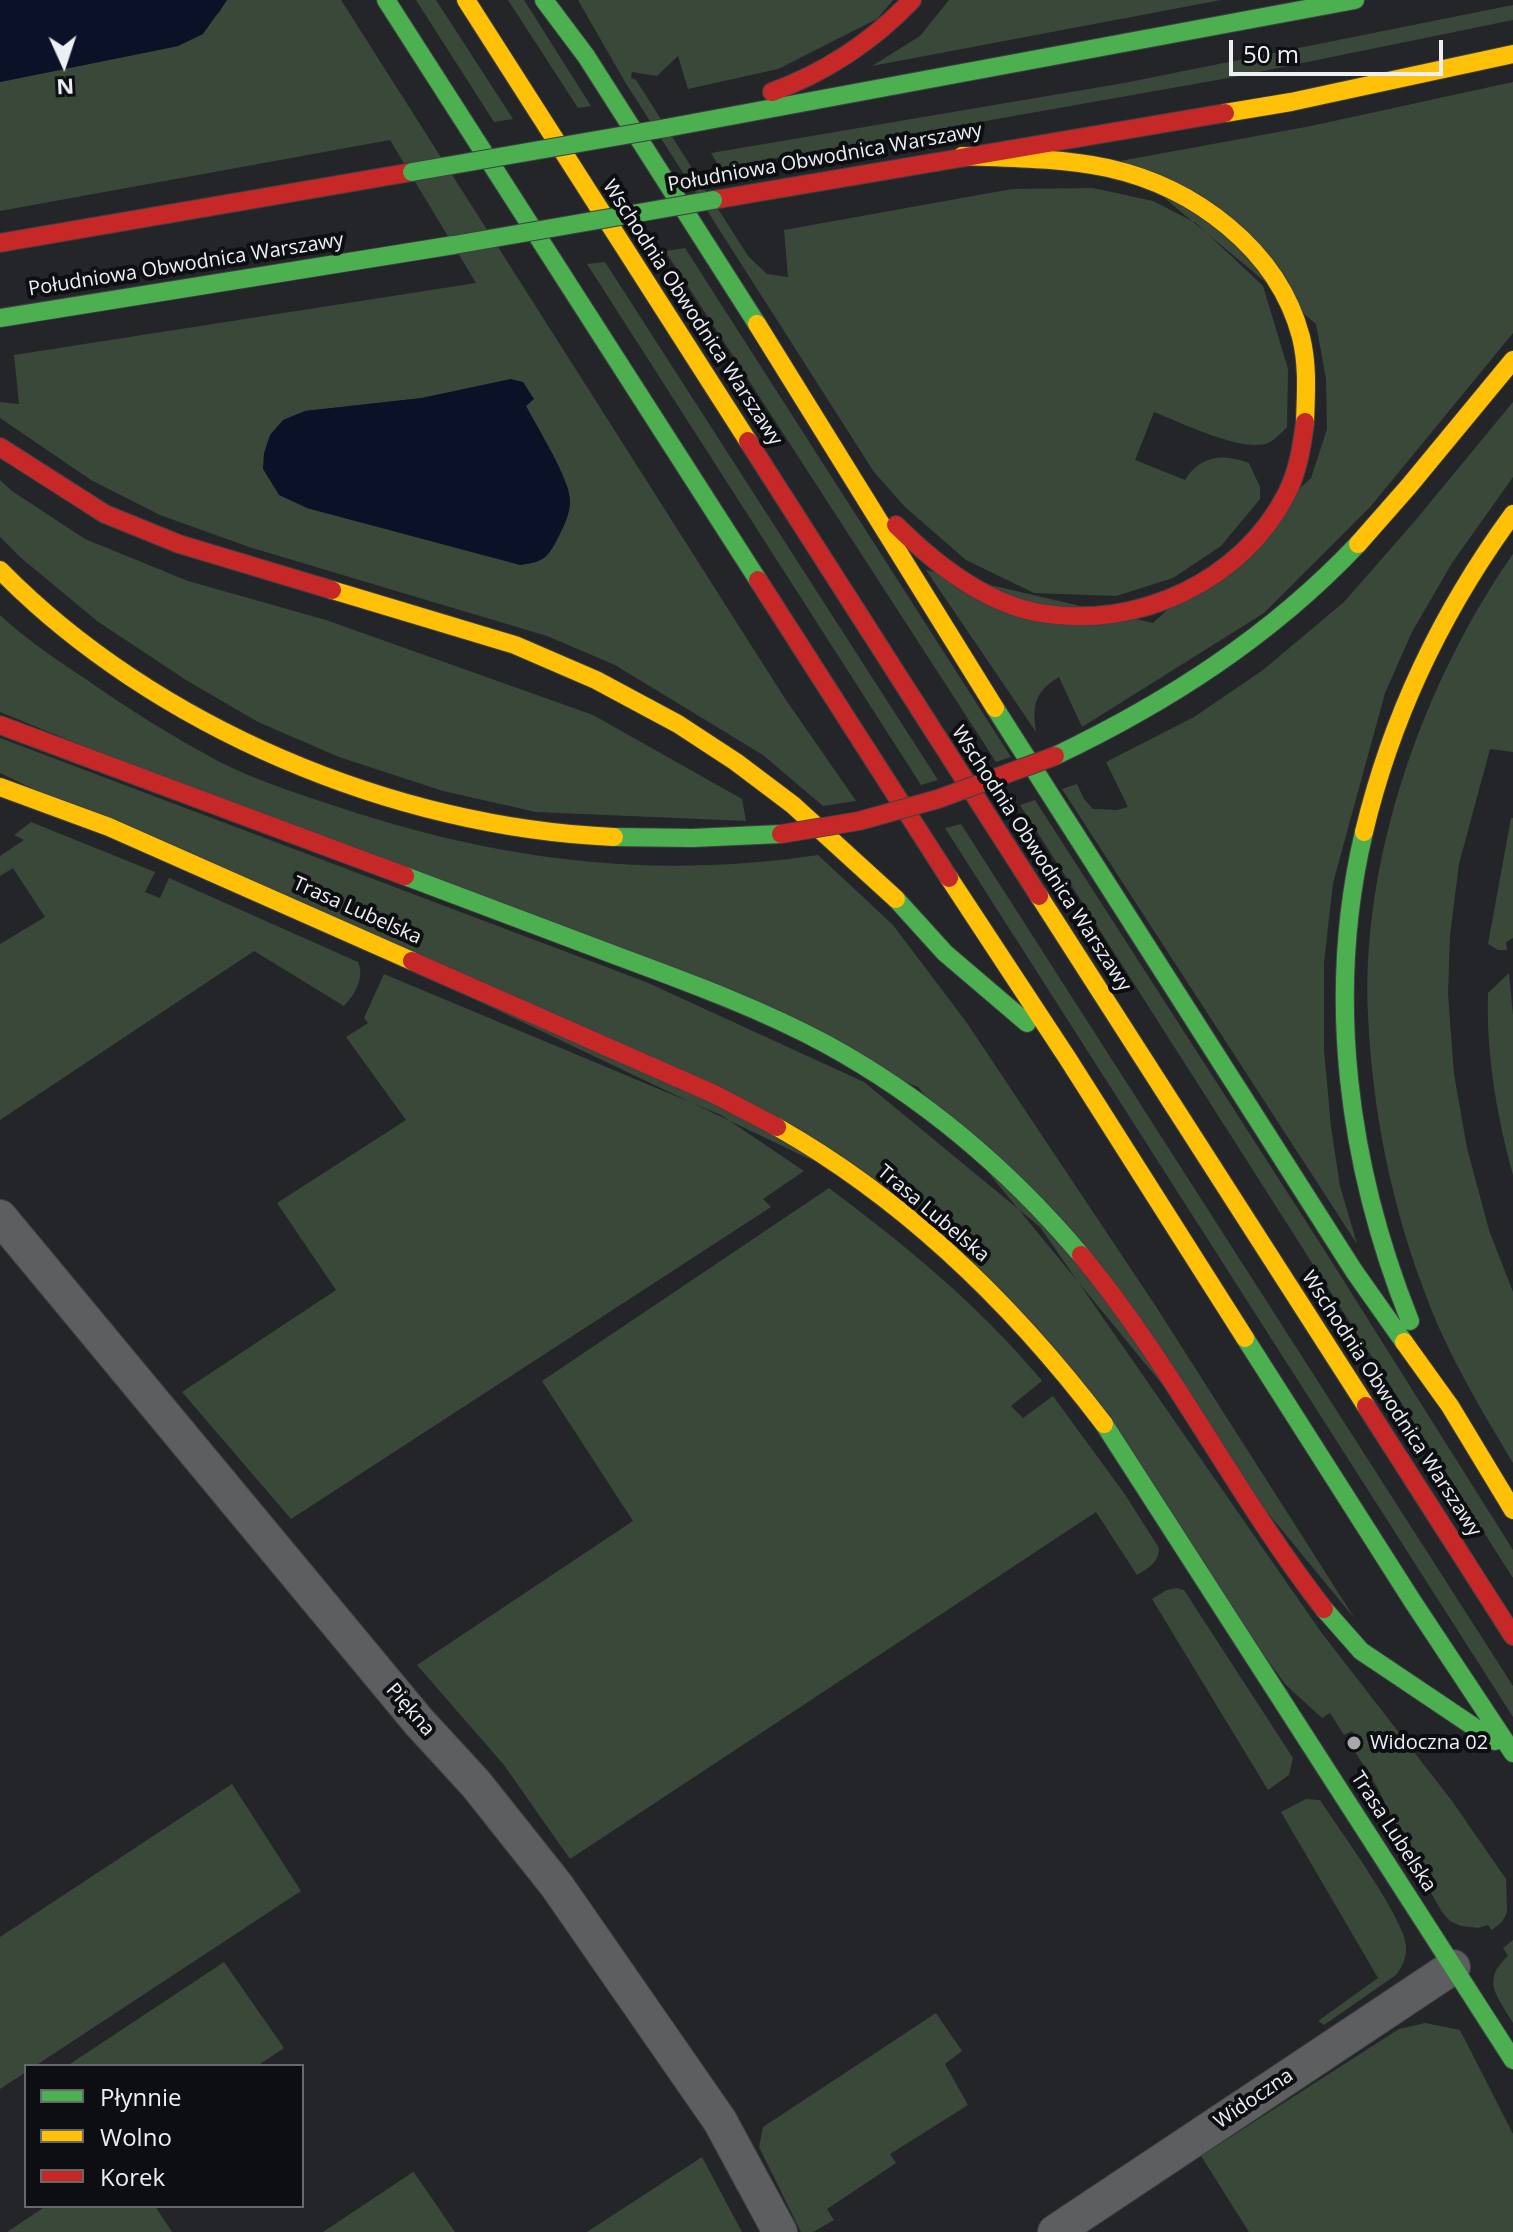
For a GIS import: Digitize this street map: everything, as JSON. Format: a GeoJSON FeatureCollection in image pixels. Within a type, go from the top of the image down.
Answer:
{"type":"FeatureCollection","features":[{"type":"Feature","properties":{"kind":"main road"},"geometry":{"type":"LineString","coordinates":[[386,0],[923,839],[1068,1059],[1288,1408],[1513,1753]]}},
{"type":"Feature","properties":{"kind":"main road","name":"Wschodnia Obwodnica Warszawy"},"geometry":{"type":"LineString","coordinates":[[466,0],[1513,1636]]}},
{"type":"Feature","properties":{"kind":"main road"},"geometry":{"type":"LineString","coordinates":[[544,0],[586,56],[857,482],[913,579],[1337,1245],[1450,1406],[1513,1510]]}},
{"type":"Feature","properties":{"kind":"main road"},"geometry":{"type":"LineString","coordinates":[[559,0],[586,56]]}},
{"type":"Feature","properties":{"kind":"main road"},"geometry":{"type":"LineString","coordinates":[[666,128],[793,85],[852,53],[893,21],[912,0]]}},
{"type":"Feature","properties":{"kind":"main road"},"geometry":{"type":"LineString","coordinates":[[0,243],[666,128],[1355,0]]}},
{"type":"Feature","properties":{"kind":"main road","name":"Południowa Obwodnica Warszawy"},"geometry":{"type":"LineString","coordinates":[[0,318],[454,245],[1291,102],[1513,54]]}},
{"type":"Feature","properties":{"kind":"main road"},"geometry":{"type":"LineString","coordinates":[[857,482],[902,531],[938,562],[986,593],[1033,612],[1085,617],[1123,614],[1169,602],[1217,576],[1254,541],[1283,501],[1296,468],[1308,403],[1303,346],[1286,294],[1255,250],[1216,214],[1173,191],[1129,174],[1066,162],[962,156]]}},
{"type":"Feature","properties":{"kind":"main road"},"geometry":{"type":"LineString","coordinates":[[0,570],[77,638],[157,694],[248,744],[343,783],[448,814],[544,831],[634,839],[781,834],[859,821],[938,799],[1055,756],[1146,711],[1182,689],[1239,650],[1296,605],[1354,549],[1407,490],[1513,360]]}},
{"type":"Feature","properties":{"kind":"main road"},"geometry":{"type":"LineString","coordinates":[[0,447],[105,514],[179,544],[515,645],[596,680],[678,724],[793,805],[897,900],[945,953],[1068,1059]]}},
{"type":"Feature","properties":{"kind":"main road"},"geometry":{"type":"LineString","coordinates":[[1450,1406],[1411,1324],[1383,1254],[1361,1168],[1350,1088],[1345,1003],[1351,910],[1365,828],[1391,737],[1435,634],[1482,555],[1513,514]]}},
{"type":"Feature","properties":{"kind":"main road"},"geometry":{"type":"LineString","coordinates":[[0,725],[710,990],[822,1042],[915,1100],[980,1150],[1052,1219],[1109,1289],[1157,1357],[1268,1531],[1347,1638],[1361,1651],[1513,1753]]}},
{"type":"Feature","properties":{"kind":"main road","name":"Trasa Lubelska"},"geometry":{"type":"LineString","coordinates":[[0,787],[109,827],[714,1094],[836,1163],[930,1235],[1019,1321],[1103,1423],[1513,2060]]}},
{"type":"Feature","properties":{"kind":"street","name":"Piękna"},"geometry":{"type":"LineString","coordinates":[[0,1217],[409,1710],[476,1784],[546,1872],[720,2121],[780,2232]]}},
{"type":"Feature","properties":{"kind":"street","name":"Widoczna"},"geometry":{"type":"LineString","coordinates":[[1055,2232],[1453,1967]]}},
{"type":"Feature","properties":{"kind":"green space"},"geometry":{"type":"Polygon","coordinates":[[[227,0],[341,0],[784,697],[856,801],[823,806],[763,755],[615,665],[547,636],[249,547],[160,515],[91,480],[0,418],[0,402],[19,404],[14,355],[476,283],[390,140],[0,211],[0,82],[178,46],[219,13],[227,0]],[[511,379],[422,398],[305,411],[307,508],[520,565],[537,562],[570,503],[568,488],[526,406],[533,399],[511,379]]]}},
{"type":"Feature","properties":{"kind":"green space"},"geometry":{"type":"Polygon","coordinates":[[[416,0],[436,0],[513,119],[494,122],[416,0]]]}},
{"type":"Feature","properties":{"kind":"green space"},"geometry":{"type":"Polygon","coordinates":[[[508,0],[524,0],[591,106],[578,108],[508,0]]]}},
{"type":"Feature","properties":{"kind":"green space"},"geometry":{"type":"Polygon","coordinates":[[[578,0],[893,0],[877,19],[778,69],[688,89],[678,56],[657,76],[632,72],[631,78],[636,80],[748,256],[767,274],[788,277],[784,230],[1012,189],[1093,188],[1153,201],[1196,223],[1263,286],[1288,369],[1287,427],[1268,443],[1243,444],[1154,412],[1135,460],[1185,480],[1198,465],[1213,458],[1240,460],[1249,463],[1260,487],[1260,499],[1221,546],[1173,578],[1116,596],[1034,593],[966,560],[905,507],[874,472],[625,82],[578,0]]]}},
{"type":"Feature","properties":{"kind":"green space"},"geometry":{"type":"Polygon","coordinates":[[[949,0],[1221,0],[872,66],[920,36],[949,0]]]}},
{"type":"Feature","properties":{"kind":"green space"},"geometry":{"type":"Polygon","coordinates":[[[1513,5],[1513,20],[1234,77],[720,168],[711,153],[1124,83],[1513,5]]]}},
{"type":"Feature","properties":{"kind":"green space"},"geometry":{"type":"Polygon","coordinates":[[[1513,82],[1513,333],[1371,506],[1264,613],[1082,727],[1059,677],[1040,693],[1037,700],[1036,732],[926,570],[1153,623],[1311,478],[1327,429],[1326,379],[1316,324],[1120,161],[1311,126],[1513,82]]]}},
{"type":"Feature","properties":{"kind":"green space"},"geometry":{"type":"Polygon","coordinates":[[[685,248],[1011,757],[996,762],[665,251],[685,248]]]}},
{"type":"Feature","properties":{"kind":"green space"},"geometry":{"type":"Polygon","coordinates":[[[605,262],[938,780],[921,785],[587,264],[605,262]]]}},
{"type":"Feature","properties":{"kind":"green space"},"geometry":{"type":"Polygon","coordinates":[[[1513,402],[1513,477],[1452,563],[1412,632],[1385,693],[1333,883],[1324,963],[1324,1050],[1340,1186],[1357,1244],[1062,789],[1077,784],[1093,809],[1128,807],[1106,762],[1194,717],[1263,670],[1344,602],[1513,402]]]}},
{"type":"Feature","properties":{"kind":"green space"},"geometry":{"type":"Polygon","coordinates":[[[0,480],[85,539],[188,581],[326,620],[593,715],[742,799],[746,821],[536,812],[443,791],[339,757],[258,722],[186,680],[97,621],[20,557],[0,537],[0,480]]]}},
{"type":"Feature","properties":{"kind":"green space"},"geometry":{"type":"Polygon","coordinates":[[[1513,554],[1513,752],[1490,749],[1459,864],[1450,935],[1448,994],[1454,1074],[1467,1148],[1489,1230],[1513,1292],[1513,1463],[1451,1354],[1411,1252],[1384,1152],[1368,1014],[1369,954],[1375,894],[1387,833],[1404,773],[1452,657],[1513,554]]]}},
{"type":"Feature","properties":{"kind":"green space"},"geometry":{"type":"Polygon","coordinates":[[[0,615],[42,649],[118,701],[216,760],[290,791],[395,825],[514,852],[634,865],[756,862],[818,855],[893,925],[967,1023],[1155,1305],[1355,1619],[918,1087],[0,712],[0,615]]]}},
{"type":"Feature","properties":{"kind":"green space"},"geometry":{"type":"Polygon","coordinates":[[[0,738],[646,982],[864,1082],[1040,1227],[1321,1632],[1452,1801],[1506,1879],[1507,1912],[1502,1922],[1492,1930],[1488,1925],[1478,1928],[1461,1926],[1450,1921],[1442,1912],[1377,1787],[1354,1750],[1361,1745],[1352,1731],[1344,1735],[1330,1713],[1322,1718],[1286,1685],[944,1223],[0,773],[0,738]]]}},
{"type":"Feature","properties":{"kind":"green space"},"geometry":{"type":"Polygon","coordinates":[[[1035,800],[1513,1550],[1513,1578],[1020,805],[1035,800]]]}},
{"type":"Feature","properties":{"kind":"green space"},"geometry":{"type":"Polygon","coordinates":[[[1511,818],[1513,938],[1506,942],[1507,950],[1498,950],[1488,944],[1511,818]]]}},
{"type":"Feature","properties":{"kind":"green space"},"geometry":{"type":"Polygon","coordinates":[[[31,822],[155,872],[145,892],[160,898],[169,878],[358,962],[360,979],[355,991],[344,1006],[254,951],[0,1120],[0,944],[45,917],[13,868],[0,876],[0,856],[24,840],[14,835],[31,822]]]}},
{"type":"Feature","properties":{"kind":"green space"},"geometry":{"type":"Polygon","coordinates":[[[961,824],[1513,1686],[1513,1717],[945,828],[961,824]]]}},
{"type":"Feature","properties":{"kind":"green space"},"geometry":{"type":"Polygon","coordinates":[[[1509,973],[1513,1015],[1513,1175],[1494,1085],[1488,1016],[1488,993],[1509,973]]]}},
{"type":"Feature","properties":{"kind":"green space"},"geometry":{"type":"Polygon","coordinates":[[[384,974],[721,1115],[804,1171],[763,1199],[771,1207],[291,1519],[182,1392],[336,1290],[277,1203],[406,1120],[346,1037],[368,1023],[364,1018],[384,974]]]}},
{"type":"Feature","properties":{"kind":"green space"},"geometry":{"type":"Polygon","coordinates":[[[829,1188],[968,1302],[1042,1381],[1011,1406],[1023,1418],[1053,1396],[1124,1493],[1159,1548],[1157,1558],[1137,1575],[1096,1512],[570,1859],[504,1765],[417,1665],[633,1521],[542,1381],[829,1188]]]}},
{"type":"Feature","properties":{"kind":"green space"},"geometry":{"type":"Polygon","coordinates":[[[1177,1588],[1184,1590],[1293,1758],[1289,1775],[1268,1790],[1152,1599],[1177,1588]]]}},
{"type":"Feature","properties":{"kind":"green space"},"geometry":{"type":"Polygon","coordinates":[[[232,1784],[301,1891],[38,2064],[24,2064],[24,2073],[0,2089],[0,1937],[232,1784]]]}},
{"type":"Feature","properties":{"kind":"green space"},"geometry":{"type":"Polygon","coordinates":[[[1306,1799],[1320,1800],[1355,1851],[1395,1916],[1406,1946],[1404,1962],[1396,1975],[1324,2025],[1318,2021],[1378,1978],[1281,1812],[1306,1799]]]}},
{"type":"Feature","properties":{"kind":"green space"},"geometry":{"type":"Polygon","coordinates":[[[1513,1940],[1513,2023],[1497,1997],[1493,1981],[1495,1973],[1508,1956],[1503,1948],[1513,1940]]]}},
{"type":"Feature","properties":{"kind":"green space"},"geometry":{"type":"Polygon","coordinates":[[[224,1962],[284,2048],[260,2064],[70,2064],[224,1962]]]}},
{"type":"Feature","properties":{"kind":"green space"},"geometry":{"type":"Polygon","coordinates":[[[936,2013],[962,2051],[945,2064],[968,2105],[890,2154],[896,2163],[827,2209],[834,2220],[813,2232],[801,2232],[759,2147],[763,2127],[936,2013]]]}},
{"type":"Feature","properties":{"kind":"green space"},"geometry":{"type":"Polygon","coordinates":[[[1425,2023],[1460,2030],[1513,2134],[1513,2232],[1249,2232],[1201,2156],[1399,2029],[1425,2023]]]}},
{"type":"Feature","properties":{"kind":"green space"},"geometry":{"type":"Polygon","coordinates":[[[702,2157],[742,2232],[587,2232],[702,2157]]]}},
{"type":"Feature","properties":{"kind":"green space"},"geometry":{"type":"Polygon","coordinates":[[[413,2172],[455,2232],[323,2232],[413,2172]]]}},
{"type":"Feature","properties":{"kind":"green space"},"geometry":{"type":"Polygon","coordinates":[[[43,2208],[156,2208],[172,2232],[7,2232],[43,2208]]]}},
{"type":"Feature","properties":{"kind":"water"},"geometry":{"type":"Polygon","coordinates":[[[0,0],[227,0],[203,34],[178,46],[0,82],[0,0]]]}},
{"type":"Feature","properties":{"kind":"water"},"geometry":{"type":"Polygon","coordinates":[[[511,379],[523,382],[534,399],[526,406],[560,469],[569,494],[569,512],[558,538],[548,555],[535,562],[521,565],[307,508],[279,495],[263,469],[270,435],[283,420],[305,411],[422,398],[511,379]]]}},
{"type":"Feature","properties":{"kind":"traffic: fast"},"geometry":{"type":"LineString","coordinates":[[386,0],[758,580]]}},
{"type":"Feature","properties":{"kind":"traffic: fast"},"geometry":{"type":"LineString","coordinates":[[544,0],[586,56],[757,324]]}},
{"type":"Feature","properties":{"kind":"traffic: fast"},"geometry":{"type":"LineString","coordinates":[[666,128],[1355,0]]}},
{"type":"Feature","properties":{"kind":"traffic: fast"},"geometry":{"type":"LineString","coordinates":[[412,172],[666,128]]}},
{"type":"Feature","properties":{"kind":"traffic: fast"},"geometry":{"type":"LineString","coordinates":[[454,245],[713,200]]}},
{"type":"Feature","properties":{"kind":"traffic: fast"},"geometry":{"type":"LineString","coordinates":[[0,318],[454,245]]}},
{"type":"Feature","properties":{"kind":"traffic: fast"},"geometry":{"type":"LineString","coordinates":[[1055,756],[1138,713],[1216,664],[1290,608],[1358,544]]}},
{"type":"Feature","properties":{"kind":"traffic: fast"},"geometry":{"type":"LineString","coordinates":[[995,708],[1354,1271],[1404,1342]]}},
{"type":"Feature","properties":{"kind":"traffic: fast"},"geometry":{"type":"LineString","coordinates":[[1364,832],[1352,894],[1346,956],[1345,1018],[1349,1080],[1371,1202],[1410,1321]]}},
{"type":"Feature","properties":{"kind":"traffic: fast"},"geometry":{"type":"LineString","coordinates":[[614,837],[692,838],[781,834]]}},
{"type":"Feature","properties":{"kind":"traffic: fast"},"geometry":{"type":"LineString","coordinates":[[405,876],[725,997],[826,1044],[897,1088],[963,1138],[1025,1194],[1081,1255]]}},
{"type":"Feature","properties":{"kind":"traffic: fast"},"geometry":{"type":"LineString","coordinates":[[896,899],[945,953],[1027,1023]]}},
{"type":"Feature","properties":{"kind":"traffic: fast"},"geometry":{"type":"LineString","coordinates":[[1245,1338],[1513,1753]]}},
{"type":"Feature","properties":{"kind":"traffic: fast"},"geometry":{"type":"LineString","coordinates":[[1104,1424],[1513,2060]]}},
{"type":"Feature","properties":{"kind":"traffic: fast"},"geometry":{"type":"LineString","coordinates":[[1324,1609],[1361,1651],[1495,1741]]}},
{"type":"Feature","properties":{"kind":"traffic: slow"},"geometry":{"type":"LineString","coordinates":[[466,0],[748,441]]}},
{"type":"Feature","properties":{"kind":"traffic: slow"},"geometry":{"type":"LineString","coordinates":[[1225,113],[1291,102],[1513,54]]}},
{"type":"Feature","properties":{"kind":"traffic: slow"},"geometry":{"type":"LineString","coordinates":[[962,156],[1054,160],[1108,168],[1171,190],[1228,227],[1253,250],[1290,305],[1305,358],[1305,422]]}},
{"type":"Feature","properties":{"kind":"traffic: slow"},"geometry":{"type":"LineString","coordinates":[[757,324],[995,708]]}},
{"type":"Feature","properties":{"kind":"traffic: slow"},"geometry":{"type":"LineString","coordinates":[[1358,544],[1513,360]]}},
{"type":"Feature","properties":{"kind":"traffic: slow"},"geometry":{"type":"LineString","coordinates":[[1364,832],[1389,747],[1422,666],[1464,588],[1513,514]]}},
{"type":"Feature","properties":{"kind":"traffic: slow"},"geometry":{"type":"LineString","coordinates":[[0,570],[62,626],[130,677],[204,721],[283,759],[364,790],[447,814],[531,829],[614,837]]}},
{"type":"Feature","properties":{"kind":"traffic: slow"},"geometry":{"type":"LineString","coordinates":[[332,590],[515,645],[596,680],[678,724],[793,805],[896,899]]}},
{"type":"Feature","properties":{"kind":"traffic: slow"},"geometry":{"type":"LineString","coordinates":[[0,787],[109,827],[412,961]]}},
{"type":"Feature","properties":{"kind":"traffic: slow"},"geometry":{"type":"LineString","coordinates":[[949,878],[1245,1338]]}},
{"type":"Feature","properties":{"kind":"traffic: slow"},"geometry":{"type":"LineString","coordinates":[[1039,896],[1366,1406]]}},
{"type":"Feature","properties":{"kind":"traffic: slow"},"geometry":{"type":"LineString","coordinates":[[777,1127],[870,1188],[956,1259],[1034,1338],[1104,1424]]}},
{"type":"Feature","properties":{"kind":"traffic: slow"},"geometry":{"type":"LineString","coordinates":[[1404,1342],[1450,1406],[1513,1510]]}},
{"type":"Feature","properties":{"kind":"traffic: jam"},"geometry":{"type":"LineString","coordinates":[[772,92],[811,75],[847,54],[881,29],[912,0]]}},
{"type":"Feature","properties":{"kind":"traffic: jam"},"geometry":{"type":"LineString","coordinates":[[713,200],[1225,113]]}},
{"type":"Feature","properties":{"kind":"traffic: jam"},"geometry":{"type":"LineString","coordinates":[[0,243],[412,172]]}},
{"type":"Feature","properties":{"kind":"traffic: jam"},"geometry":{"type":"LineString","coordinates":[[896,525],[927,554],[962,580],[999,601],[1019,608],[1077,616],[1113,614],[1149,606],[1215,574],[1243,551],[1268,524],[1294,476],[1305,422]]}},
{"type":"Feature","properties":{"kind":"traffic: jam"},"geometry":{"type":"LineString","coordinates":[[748,441],[1039,896]]}},
{"type":"Feature","properties":{"kind":"traffic: jam"},"geometry":{"type":"LineString","coordinates":[[0,447],[105,514],[179,544],[332,590]]}},
{"type":"Feature","properties":{"kind":"traffic: jam"},"geometry":{"type":"LineString","coordinates":[[758,580],[949,878]]}},
{"type":"Feature","properties":{"kind":"traffic: jam"},"geometry":{"type":"LineString","coordinates":[[0,725],[405,876]]}},
{"type":"Feature","properties":{"kind":"traffic: jam"},"geometry":{"type":"LineString","coordinates":[[781,834],[859,821],[938,799],[1055,756]]}},
{"type":"Feature","properties":{"kind":"traffic: jam"},"geometry":{"type":"LineString","coordinates":[[412,961],[714,1094],[777,1127]]}},
{"type":"Feature","properties":{"kind":"traffic: jam"},"geometry":{"type":"LineString","coordinates":[[1081,1255],[1145,1341],[1262,1522],[1324,1609]]}},
{"type":"Feature","properties":{"kind":"traffic: jam"},"geometry":{"type":"LineString","coordinates":[[1366,1406],[1513,1636]]}},
{"type":"Feature","properties":{"kind":"place","name":"Widoczna 02"},"geometry":{"type":"Point","coordinates":[1354,1743]}}]}
